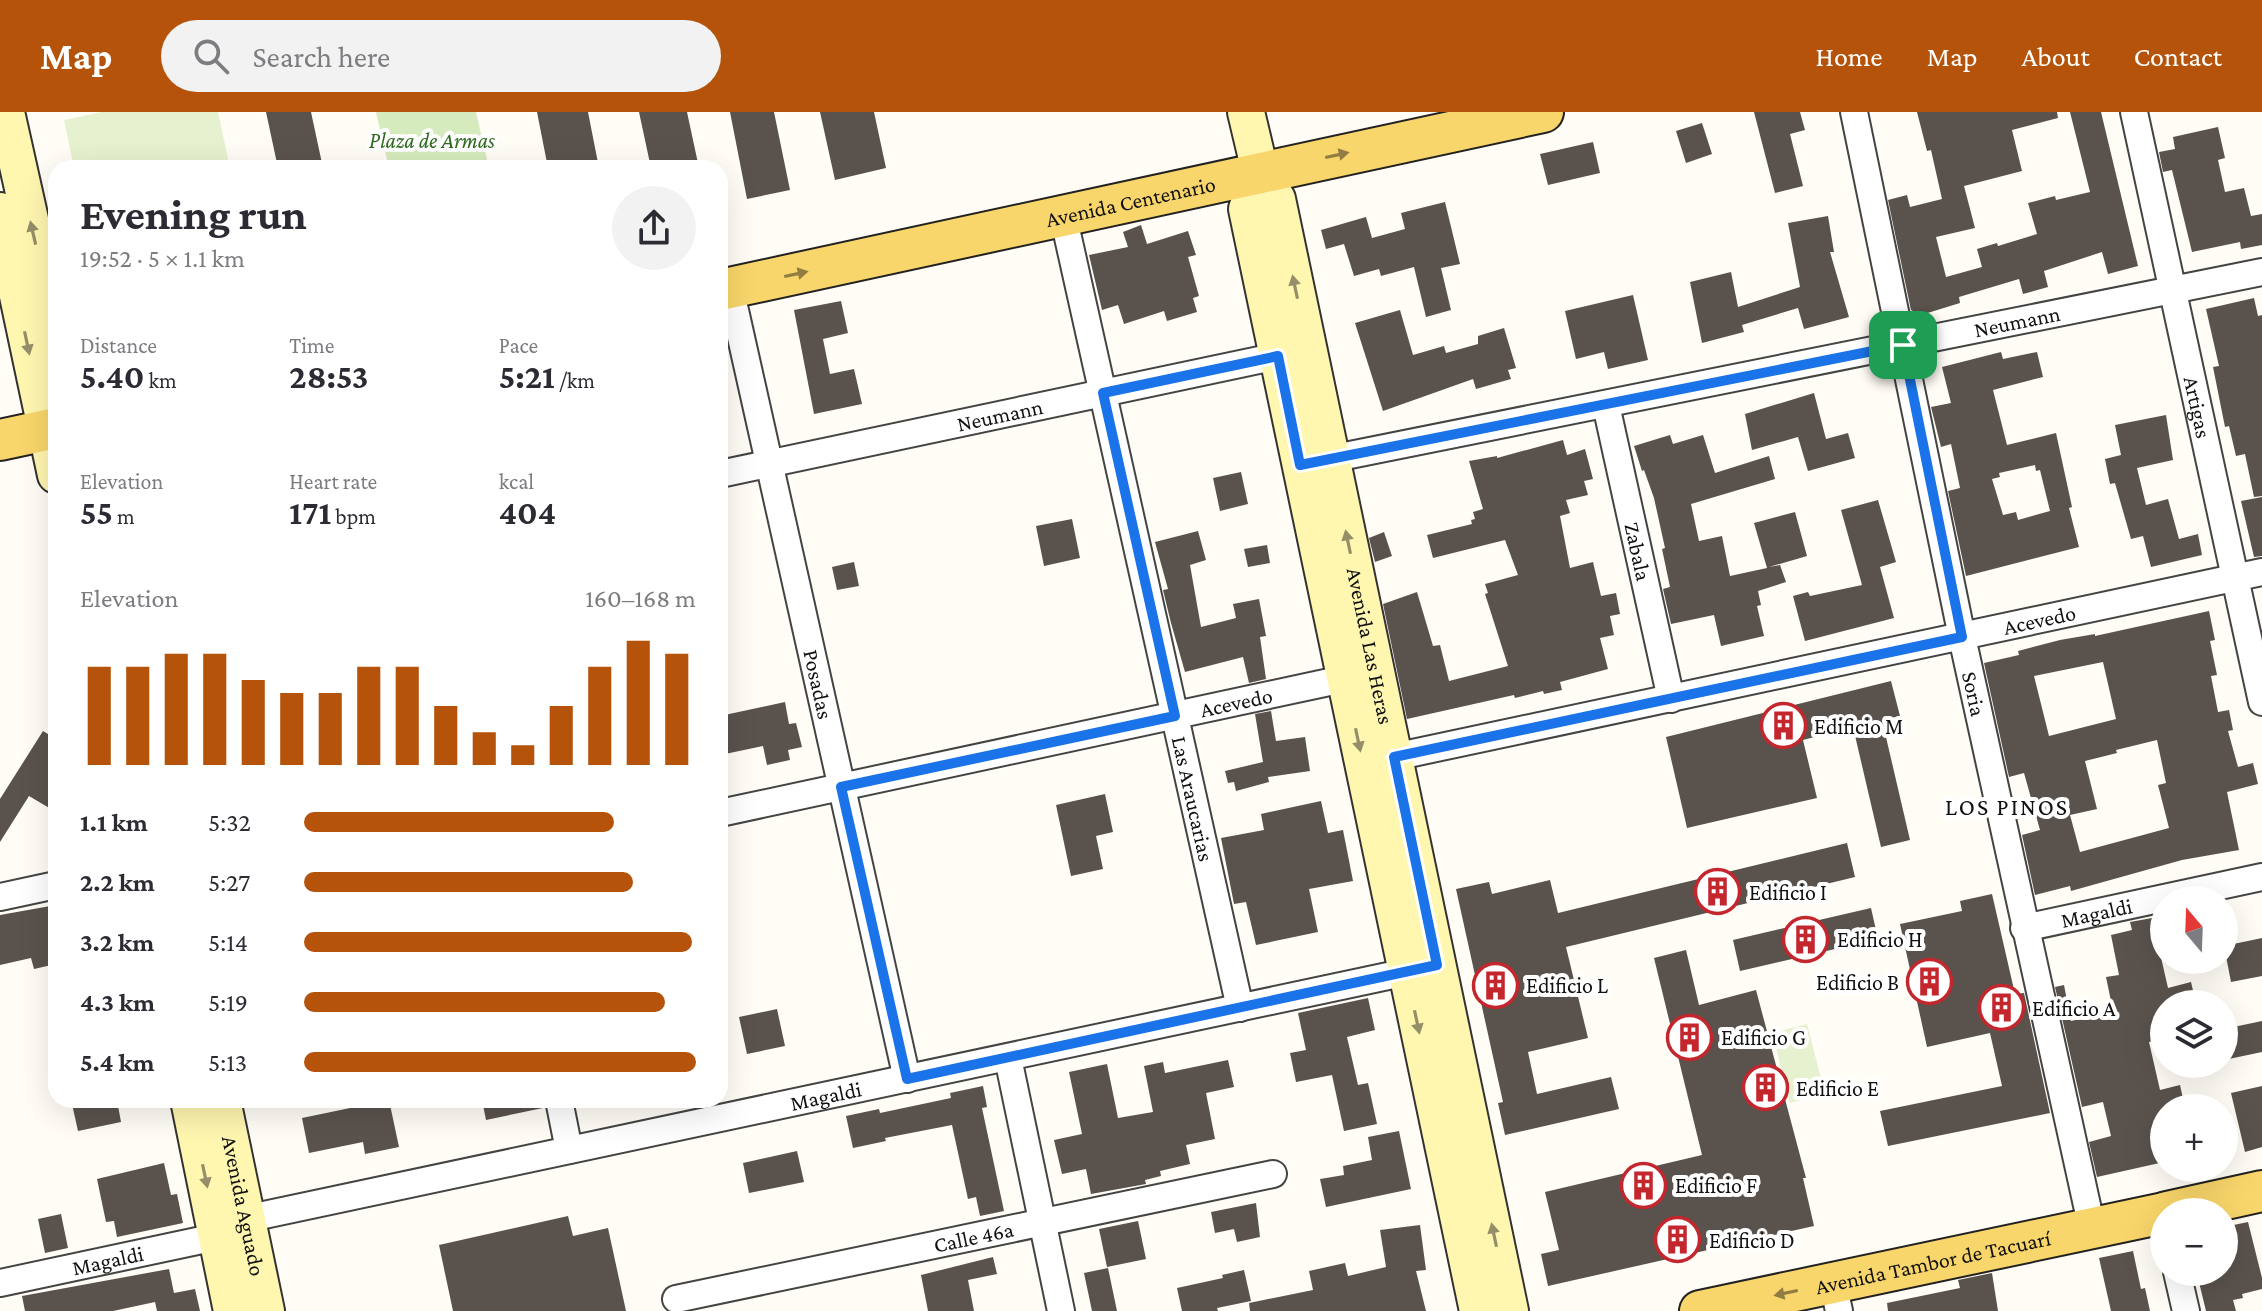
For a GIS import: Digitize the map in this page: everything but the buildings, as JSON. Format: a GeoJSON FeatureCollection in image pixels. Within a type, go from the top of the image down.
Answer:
{"type":"FeatureCollection","features":[{"type":"Feature","properties":{"kind":"main road"},"geometry":{"type":"LineString","coordinates":[[6,112],[48,300]]}},
{"type":"Feature","properties":{"kind":"main road","name":"Avenida Las Heras"},"geometry":{"type":"LineString","coordinates":[[1246,112],[1260,171],[1277,199],[1315,462],[1422,968],[1510,1311]]}},
{"type":"Feature","properties":{"kind":"main road","name":"Avenida Centenario"},"geometry":{"type":"LineString","coordinates":[[728,288],[1543,112]]}},
{"type":"Feature","properties":{"kind":"main road","name":"Avenida Las Heras"},"geometry":{"type":"LineString","coordinates":[[1260,171],[1247,209],[1278,356],[1315,462]]}},
{"type":"Feature","properties":{"kind":"main road"},"geometry":{"type":"LineString","coordinates":[[0,211],[48,416]]}},
{"type":"Feature","properties":{"kind":"main road"},"geometry":{"type":"LineString","coordinates":[[0,440],[48,430]]}},
{"type":"Feature","properties":{"kind":"main road","name":"Avenida Las Heras"},"geometry":{"type":"LineString","coordinates":[[1360,676],[1394,757],[1422,968],[1478,1311]]}},
{"type":"Feature","properties":{"kind":"main road","name":"Avenida Aguado"},"geometry":{"type":"LineString","coordinates":[[191,1108],[226,1227],[266,1311]]}},
{"type":"Feature","properties":{"kind":"main road","name":"Avenida Aguado"},"geometry":{"type":"LineString","coordinates":[[222,1108],[232,1311]]}},
{"type":"Feature","properties":{"kind":"main road","name":"Avenida Tambor de Tacuarí"},"geometry":{"type":"LineString","coordinates":[[2230,1198],[2262,1191]]}},
{"type":"Feature","properties":{"kind":"main road","name":"Avenida Tambor de Tacuarí"},"geometry":{"type":"LineString","coordinates":[[1700,1311],[1836,1297],[2092,1228],[2150,1215]]}},
{"type":"Feature","properties":{"kind":"street","name":"Soria"},"geometry":{"type":"LineString","coordinates":[[1854,112],[2024,928],[2092,1228]]}},
{"type":"Feature","properties":{"kind":"street","name":"Artigas"},"geometry":{"type":"LineString","coordinates":[[2134,112],[2262,702]]}},
{"type":"Feature","properties":{"kind":"street","name":"Las Araucarias"},"geometry":{"type":"LineString","coordinates":[[1063,215],[1240,1008]]}},
{"type":"Feature","properties":{"kind":"street","name":"Neumann"},"geometry":{"type":"LineString","coordinates":[[1315,462],[2262,272]]}},
{"type":"Feature","properties":{"kind":"street","name":"Posadas"},"geometry":{"type":"LineString","coordinates":[[728,301],[769,463],[907,1079]]}},
{"type":"Feature","properties":{"kind":"street","name":"Neumann"},"geometry":{"type":"LineString","coordinates":[[728,472],[1278,356]]}},
{"type":"Feature","properties":{"kind":"street","name":"Zabala"},"geometry":{"type":"LineString","coordinates":[[1606,405],[1671,699]]}},
{"type":"Feature","properties":{"kind":"street","name":"Acevedo"},"geometry":{"type":"LineString","coordinates":[[1394,757],[2262,572]]}},
{"type":"Feature","properties":{"kind":"street","name":"Acevedo"},"geometry":{"type":"LineString","coordinates":[[728,811],[1360,676]]}},
{"type":"Feature","properties":{"kind":"street","name":"Magaldi"},"geometry":{"type":"LineString","coordinates":[[2024,928],[2262,877]]}},
{"type":"Feature","properties":{"kind":"street"},"geometry":{"type":"LineString","coordinates":[[0,897],[48,887]]}},
{"type":"Feature","properties":{"kind":"street","name":"Magaldi"},"geometry":{"type":"LineString","coordinates":[[0,1283],[226,1227],[569,1150],[1422,968]]}},
{"type":"Feature","properties":{"kind":"street"},"geometry":{"type":"LineString","coordinates":[[1008,1058],[1061,1311]]}},
{"type":"Feature","properties":{"kind":"street"},"geometry":{"type":"LineString","coordinates":[[561,1108],[569,1150]]}},
{"type":"Feature","properties":{"kind":"street","name":"Calle 46a"},"geometry":{"type":"LineString","coordinates":[[676,1299],[1273,1174]]}},
{"type":"Feature","properties":{"kind":"street"},"geometry":{"type":"LineString","coordinates":[[2180,1286],[2186,1311]]}},
{"type":"Feature","properties":{"kind":"green space"},"geometry":{"type":"Polygon","coordinates":[[[102,112],[218,112],[228,160],[72,160],[64,120],[102,112]]]}},
{"type":"Feature","properties":{"kind":"green space","name":"Plaza de Armas"},"geometry":{"type":"Polygon","coordinates":[[[376,112],[476,112],[487,160],[387,160],[376,112]]]}},
{"type":"Feature","properties":{"kind":"green space"},"geometry":{"type":"Polygon","coordinates":[[[1807,1024],[1825,1094],[1790,1103],[1772,1033],[1807,1024]]]}},
{"type":"Feature","properties":{"kind":"place","name":"Edificio M"},"geometry":{"type":"Point","coordinates":[1783,726]}},
{"type":"Feature","properties":{"kind":"place","name":"Edificio I"},"geometry":{"type":"Point","coordinates":[1718,892]}},
{"type":"Feature","properties":{"kind":"place","name":"Edificio H"},"geometry":{"type":"Point","coordinates":[1806,939]}},
{"type":"Feature","properties":{"kind":"place","name":"Edificio B"},"geometry":{"type":"Point","coordinates":[1930,982]}},
{"type":"Feature","properties":{"kind":"place","name":"Edificio L"},"geometry":{"type":"Point","coordinates":[1495,985]}},
{"type":"Feature","properties":{"kind":"place","name":"Edificio A"},"geometry":{"type":"Point","coordinates":[2001,1008]}},
{"type":"Feature","properties":{"kind":"place","name":"Edificio G"},"geometry":{"type":"Point","coordinates":[1690,1037]}},
{"type":"Feature","properties":{"kind":"place","name":"Edificio E"},"geometry":{"type":"Point","coordinates":[1765,1088]}},
{"type":"Feature","properties":{"kind":"place","name":"Edificio F"},"geometry":{"type":"Point","coordinates":[1644,1185]}},
{"type":"Feature","properties":{"kind":"place","name":"Edificio D"},"geometry":{"type":"Point","coordinates":[1678,1240]}},
{"type":"Feature","properties":{"kind":"district","name":"LOS PINOS"},"geometry":{"type":"Point","coordinates":[2007,806]}},
{"type":"Feature","properties":{"kind":"route"},"geometry":{"type":"LineString","coordinates":[[1903,345],[1962,637],[1394,757],[1437,965],[907,1079],[841,787],[1175,716],[1103,393],[1278,356],[1300,465],[1903,345]]}}]}
